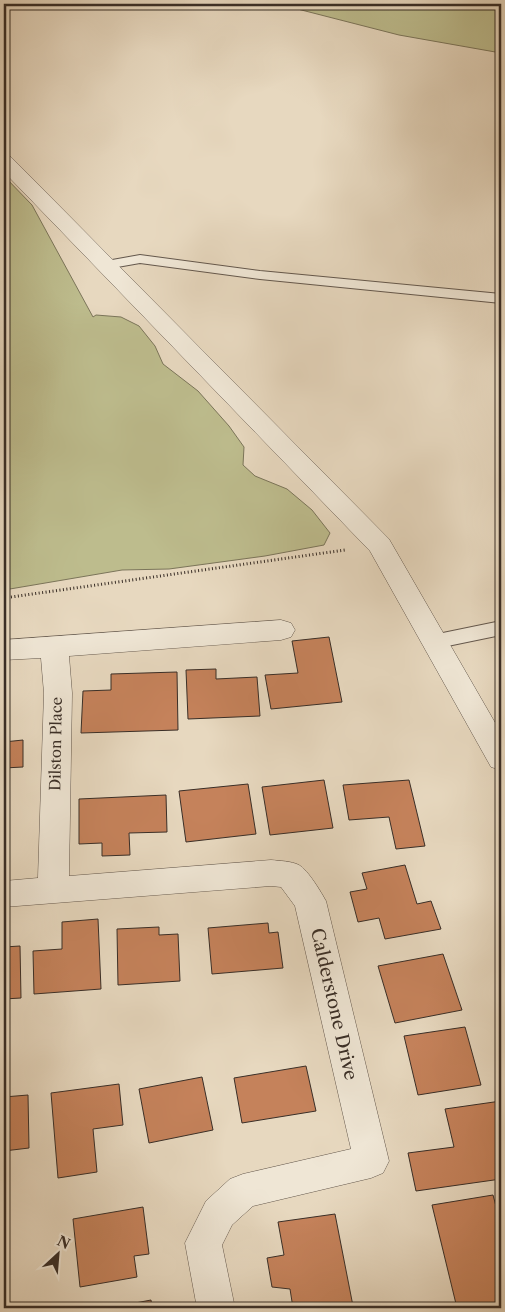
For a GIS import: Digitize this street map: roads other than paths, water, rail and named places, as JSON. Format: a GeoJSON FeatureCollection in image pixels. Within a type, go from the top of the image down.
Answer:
{"type":"FeatureCollection","features":[{"type":"Feature","properties":{"kind":"street"},"geometry":{"type":"LineString","coordinates":[[4,160],[380,545],[433,642],[501,759]]}},
{"type":"Feature","properties":{"kind":"street"},"geometry":{"type":"LineString","coordinates":[[4,650],[281,630]]}},
{"type":"Feature","properties":{"kind":"street","name":"Dilston Place"},"geometry":{"type":"LineString","coordinates":[[53,890],[58,693],[54,647]]}},
{"type":"Feature","properties":{"kind":"street","name":"Calderstone Drive"},"geometry":{"type":"LineString","coordinates":[[4,894],[272,873],[290,875],[310,901],[371,1162],[243,1191],[219,1212],[204,1243],[216,1308]]}},
{"type":"Feature","properties":{"kind":"lane"},"geometry":{"type":"LineString","coordinates":[[106,265],[140,259],[260,275],[501,299]]}},
{"type":"Feature","properties":{"kind":"lane"},"geometry":{"type":"LineString","coordinates":[[433,642],[501,628]]}}]}
